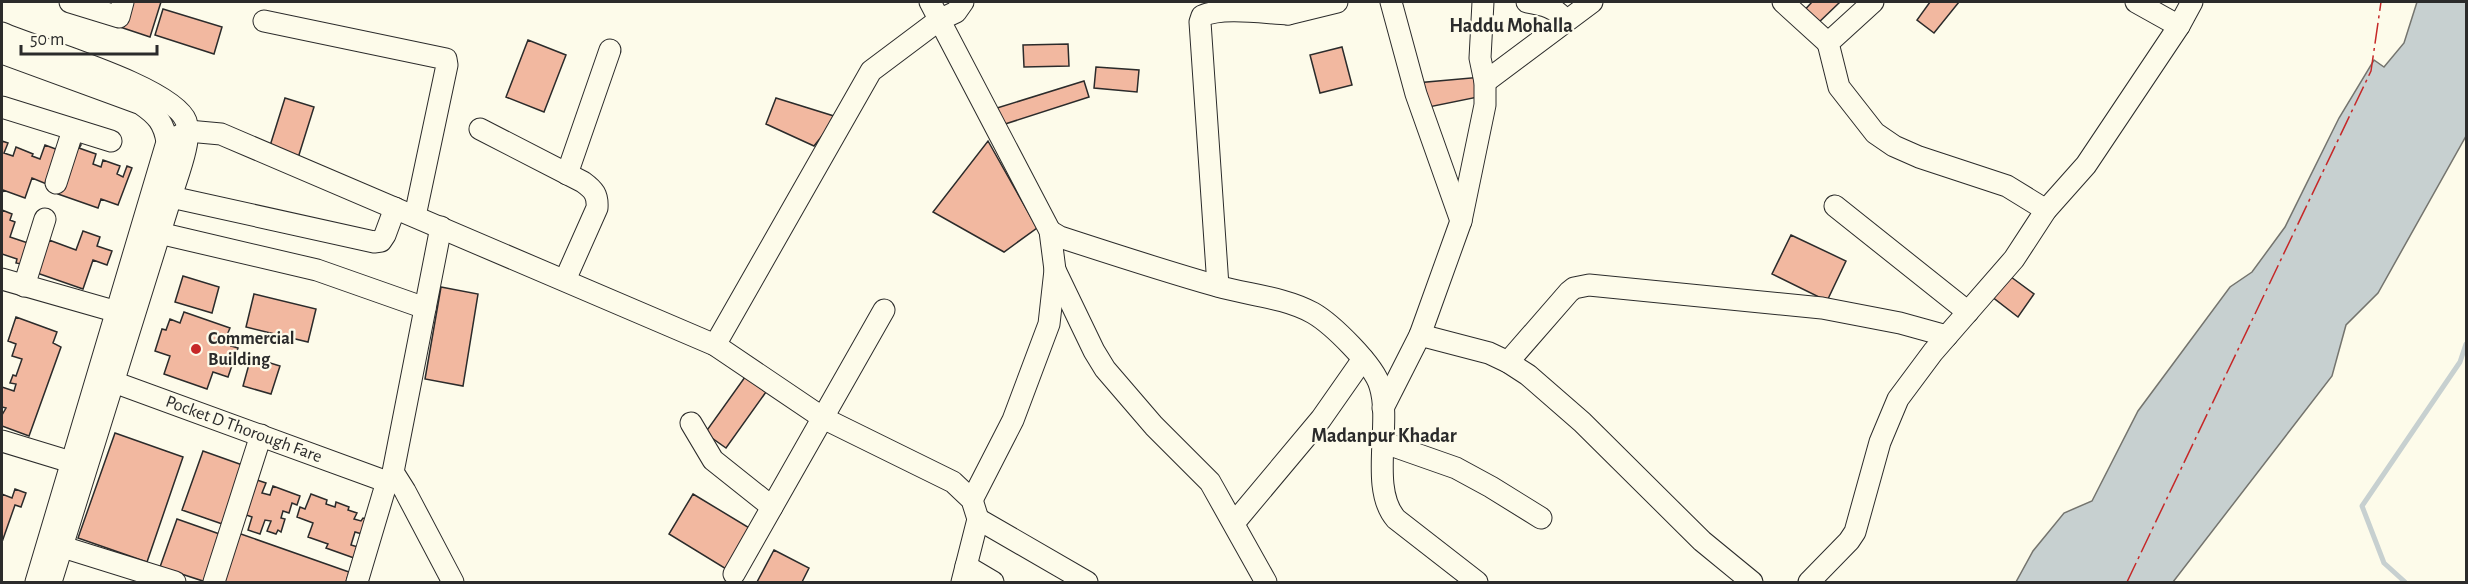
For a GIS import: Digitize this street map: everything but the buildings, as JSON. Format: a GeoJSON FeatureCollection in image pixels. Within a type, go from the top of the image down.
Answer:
{"type":"FeatureCollection","features":[{"type":"Feature","properties":{"kind":"street"},"geometry":{"type":"LineString","coordinates":[[70,2],[119,17],[123,2]]}},
{"type":"Feature","properties":{"kind":"street"},"geometry":{"type":"LineString","coordinates":[[715,345],[871,71],[934,10],[956,12],[963,2]]}},
{"type":"Feature","properties":{"kind":"street"},"geometry":{"type":"LineString","coordinates":[[1218,286],[1200,22],[1202,16],[1208,13],[1288,8],[1337,2]]}},
{"type":"Feature","properties":{"kind":"street"},"geometry":{"type":"LineString","coordinates":[[1391,2],[1416,94],[1461,220]]}},
{"type":"Feature","properties":{"kind":"street"},"geometry":{"type":"LineString","coordinates":[[1383,408],[1420,335],[1461,220],[1485,105],[1485,82],[1480,58],[1483,2]]}},
{"type":"Feature","properties":{"kind":"street"},"geometry":{"type":"LineString","coordinates":[[1527,2],[1550,6],[1558,11],[1566,21]]}},
{"type":"Feature","properties":{"kind":"street"},"geometry":{"type":"LineString","coordinates":[[1485,82],[1592,2]]}},
{"type":"Feature","properties":{"kind":"street"},"geometry":{"type":"LineString","coordinates":[[1783,2],[1828,43],[1839,87],[1875,133],[1894,146],[1919,157],[2007,186],[2046,210]]}},
{"type":"Feature","properties":{"kind":"street"},"geometry":{"type":"LineString","coordinates":[[1828,43],[1873,2]]}},
{"type":"Feature","properties":{"kind":"street"},"geometry":{"type":"LineString","coordinates":[[2136,2],[2179,26]]}},
{"type":"Feature","properties":{"kind":"street"},"geometry":{"type":"LineString","coordinates":[[1809,582],[1855,532],[1890,413],[1905,389],[1947,336],[2014,259],[2046,210],[2086,165],[2179,26],[2192,2]]}},
{"type":"Feature","properties":{"kind":"street"},"geometry":{"type":"LineString","coordinates":[[934,10],[1050,231],[1055,270],[1049,324],[1041,349],[975,510],[964,574],[993,582]]}},
{"type":"Feature","properties":{"kind":"street"},"geometry":{"type":"LineString","coordinates":[[264,21],[446,59],[447,65],[438,112],[415,216]]}},
{"type":"Feature","properties":{"kind":"street"},"geometry":{"type":"LineString","coordinates":[[2,33],[122,78],[150,91],[175,106],[187,122],[185,147],[171,197],[159,233],[125,314]]}},
{"type":"Feature","properties":{"kind":"street"},"geometry":{"type":"LineString","coordinates":[[567,174],[610,50]]}},
{"type":"Feature","properties":{"kind":"street"},"geometry":{"type":"LineString","coordinates":[[2,53],[141,105],[156,114],[165,128],[167,142],[125,314],[106,379],[55,545],[36,582]]}},
{"type":"Feature","properties":{"kind":"street"},"geometry":{"type":"LineString","coordinates":[[3,112],[111,141]]}},
{"type":"Feature","properties":{"kind":"street"},"geometry":{"type":"LineString","coordinates":[[480,129],[583,182],[593,189],[598,197],[597,208],[565,280]]}},
{"type":"Feature","properties":{"kind":"street"},"geometry":{"type":"LineString","coordinates":[[56,183],[72,130]]}},
{"type":"Feature","properties":{"kind":"street"},"geometry":{"type":"LineString","coordinates":[[167,142],[188,131],[221,134],[715,345],[823,418],[953,482],[975,510],[1087,582]]}},
{"type":"Feature","properties":{"kind":"street"},"geometry":{"type":"LineString","coordinates":[[171,197],[374,242],[381,241],[385,236],[395,208]]}},
{"type":"Feature","properties":{"kind":"street"},"geometry":{"type":"LineString","coordinates":[[1835,206],[1968,312]]}},
{"type":"Feature","properties":{"kind":"street"},"geometry":{"type":"LineString","coordinates":[[24,286],[45,219]]}},
{"type":"Feature","properties":{"kind":"street"},"geometry":{"type":"LineString","coordinates":[[441,227],[393,472],[453,582]]}},
{"type":"Feature","properties":{"kind":"street"},"geometry":{"type":"LineString","coordinates":[[1050,231],[1060,237],[1218,286],[1277,300],[1312,312],[1323,320],[1363,359],[1380,384],[1383,408],[1384,495],[1389,512],[1477,582]]}},
{"type":"Feature","properties":{"kind":"street"},"geometry":{"type":"LineString","coordinates":[[159,233],[317,270],[425,308]]}},
{"type":"Feature","properties":{"kind":"street"},"geometry":{"type":"LineString","coordinates":[[1055,270],[1105,369],[1154,426],[1210,482],[1266,582]]}},
{"type":"Feature","properties":{"kind":"street"},"geometry":{"type":"LineString","coordinates":[[2,279],[125,314]]}},
{"type":"Feature","properties":{"kind":"street"},"geometry":{"type":"LineString","coordinates":[[1508,362],[1569,292],[1574,288],[1589,285],[1822,308],[1947,336]]}},
{"type":"Feature","properties":{"kind":"street"},"geometry":{"type":"LineString","coordinates":[[734,574],[884,310]]}},
{"type":"Feature","properties":{"kind":"street"},"geometry":{"type":"LineString","coordinates":[[1420,335],[1489,353],[1528,375],[1582,422],[1665,506],[1752,582]]}},
{"type":"Feature","properties":{"kind":"street"},"geometry":{"type":"LineString","coordinates":[[1234,523],[1321,419],[1363,359]]}},
{"type":"Feature","properties":{"kind":"street","name":"Pocket D Thorough Fare"},"geometry":{"type":"LineString","coordinates":[[106,379],[382,480],[385,488],[357,582]]}},
{"type":"Feature","properties":{"kind":"street"},"geometry":{"type":"LineString","coordinates":[[691,423],[713,460],[772,507]]}},
{"type":"Feature","properties":{"kind":"street"},"geometry":{"type":"LineString","coordinates":[[214,582],[261,435]]}},
{"type":"Feature","properties":{"kind":"street"},"geometry":{"type":"LineString","coordinates":[[2,441],[80,465]]}},
{"type":"Feature","properties":{"kind":"street"},"geometry":{"type":"LineString","coordinates":[[1382,442],[1456,468],[1541,518]]}},
{"type":"Feature","properties":{"kind":"street"},"geometry":{"type":"LineString","coordinates":[[51,582],[55,545]]}},
{"type":"Feature","properties":{"kind":"street"},"geometry":{"type":"LineString","coordinates":[[55,545],[175,582]]}},
{"type":"Feature","properties":{"kind":"shaded area"},"geometry":{"type":"Polygon","coordinates":[[[2417,2],[2466,2],[2466,136],[2378,293],[2346,325],[2332,376],[2173,582],[2016,582],[2033,551],[2064,513],[2092,501],[2138,411],[2230,287],[2252,272],[2285,227],[2339,118],[2374,60],[2384,67],[2404,43],[2417,2]]]}},
{"type":"Feature","properties":{"kind":"waterway"},"geometry":{"type":"LineString","coordinates":[[2405,582],[2384,563],[2362,506],[2460,362],[2466,344]]}},
{"type":"Feature","properties":{"kind":"power"},"geometry":{"type":"LineString","coordinates":[[2127,582],[2371,71],[2381,2]]}},
{"type":"Feature","properties":{"kind":"place","name":"Commercial Building"},"geometry":{"type":"Point","coordinates":[196,349]}},
{"type":"Feature","properties":{"kind":"district","name":"Haddu Mohalla"},"geometry":{"type":"Point","coordinates":[1511,26]}},
{"type":"Feature","properties":{"kind":"district","name":"Madanpur Khadar"},"geometry":{"type":"Point","coordinates":[1384,436]}}]}
